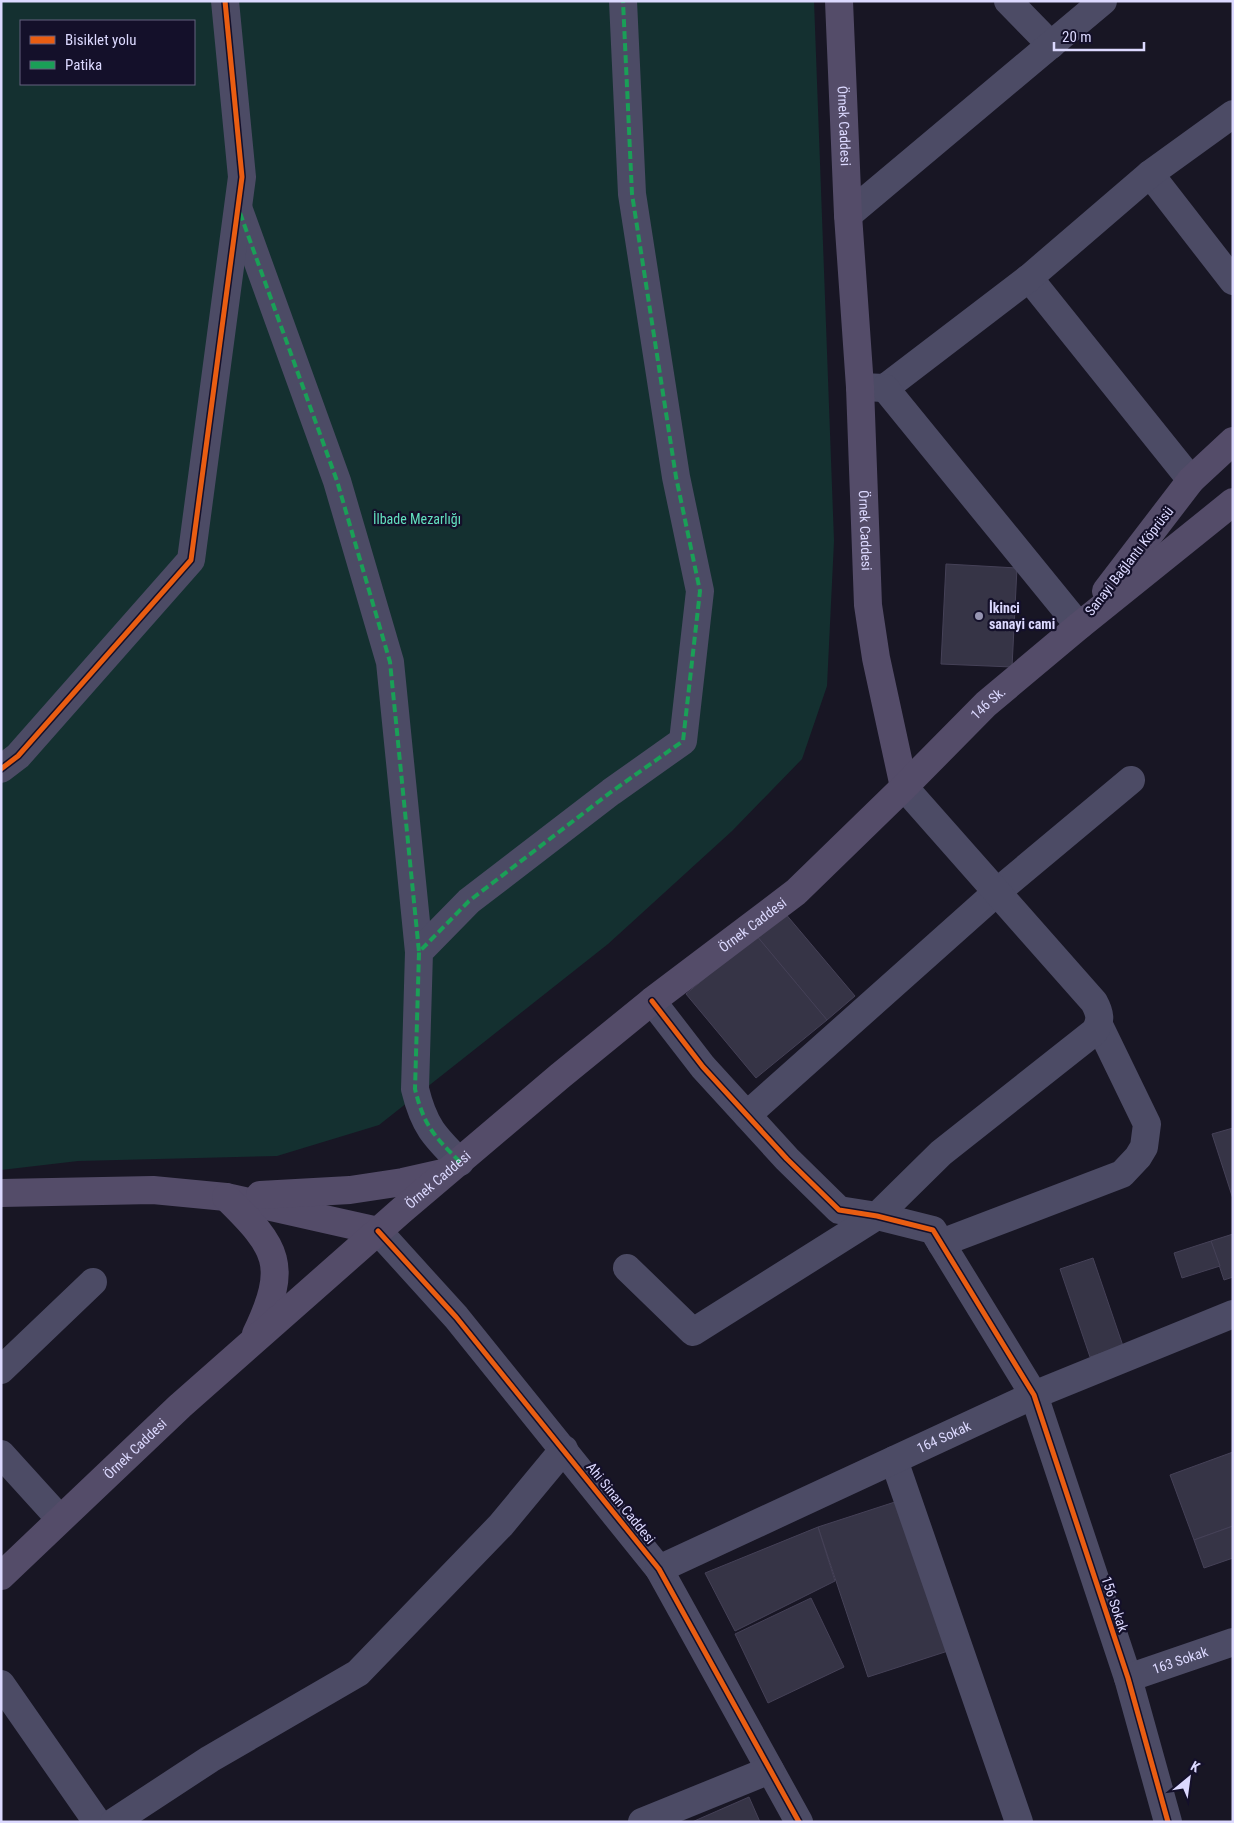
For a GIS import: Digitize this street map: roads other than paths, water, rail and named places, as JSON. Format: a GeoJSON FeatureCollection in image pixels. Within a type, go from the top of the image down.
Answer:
{"type":"FeatureCollection","features":[{"type":"Feature","properties":{"kind":"main road","name":"Örnek Caddesi"},"geometry":{"type":"LineString","coordinates":[[1,1576],[180,1406],[378,1231],[560,1076],[652,1001],[796,892],[904,788],[876,658],[868,605],[873,387],[848,215],[839,1]]}},
{"type":"Feature","properties":{"kind":"main road","name":"Sanayi Bağlantı Köprüsü"},"geometry":{"type":"LineString","coordinates":[[1079,626],[1191,480],[1233,441]]}},
{"type":"Feature","properties":{"kind":"main road","name":"Sanayi Bağlantı Köprüsü"},"geometry":{"type":"LineString","coordinates":[[1079,626],[1233,502]]}},
{"type":"Feature","properties":{"kind":"main road"},"geometry":{"type":"LineString","coordinates":[[1188,538],[1233,524]]}},
{"type":"Feature","properties":{"kind":"main road","name":"146 Sk."},"geometry":{"type":"LineString","coordinates":[[904,788],[986,704],[1079,626]]}},
{"type":"Feature","properties":{"kind":"main road"},"geometry":{"type":"LineString","coordinates":[[226,1197],[350,1190],[403,1182],[453,1167]]}},
{"type":"Feature","properties":{"kind":"main road"},"geometry":{"type":"LineString","coordinates":[[1,1193],[152,1190],[226,1197],[378,1231]]}},
{"type":"Feature","properties":{"kind":"main road"},"geometry":{"type":"LineString","coordinates":[[226,1197],[251,1221],[270,1248],[276,1270],[273,1292],[266,1314],[252,1342]]}},
{"type":"Feature","properties":{"kind":"street"},"geometry":{"type":"LineString","coordinates":[[1,769],[18,756],[191,560],[242,177],[225,1]]}},
{"type":"Feature","properties":{"kind":"street"},"geometry":{"type":"LineString","coordinates":[[419,952],[468,901],[611,792],[683,741],[700,591],[676,477],[632,194],[623,1]]}},
{"type":"Feature","properties":{"kind":"street"},"geometry":{"type":"LineString","coordinates":[[1008,1],[1051,45]]}},
{"type":"Feature","properties":{"kind":"street"},"geometry":{"type":"LineString","coordinates":[[848,215],[1103,1]]}},
{"type":"Feature","properties":{"kind":"street"},"geometry":{"type":"LineString","coordinates":[[1079,626],[873,387],[1029,278],[1150,174],[1233,114]]}},
{"type":"Feature","properties":{"kind":"street"},"geometry":{"type":"LineString","coordinates":[[1150,174],[1233,281]]}},
{"type":"Feature","properties":{"kind":"street"},"geometry":{"type":"LineString","coordinates":[[238,207],[337,481],[390,662],[419,952],[419,1005],[415,1089],[420,1110],[453,1167]]}},
{"type":"Feature","properties":{"kind":"street"},"geometry":{"type":"LineString","coordinates":[[1029,278],[1191,480]]}},
{"type":"Feature","properties":{"kind":"street"},"geometry":{"type":"LineString","coordinates":[[747,1115],[997,892],[1131,780]]}},
{"type":"Feature","properties":{"kind":"street"},"geometry":{"type":"LineString","coordinates":[[904,788],[997,892],[1097,1013],[1147,1124],[1144,1147],[1138,1157],[1122,1174],[941,1243]]}},
{"type":"Feature","properties":{"kind":"street","name":"156 Sokak"},"geometry":{"type":"LineString","coordinates":[[652,1001],[703,1067],[787,1159],[839,1210],[877,1216],[933,1230],[1034,1395],[1128,1678],[1168,1822]]}},
{"type":"Feature","properties":{"kind":"street"},"geometry":{"type":"LineString","coordinates":[[627,1268],[693,1332],[877,1216],[940,1153],[1094,1032],[1097,1013]]}},
{"type":"Feature","properties":{"kind":"street","name":"Ahi Sinan Caddesi"},"geometry":{"type":"LineString","coordinates":[[378,1231],[456,1317],[659,1569],[799,1822]]}},
{"type":"Feature","properties":{"kind":"street"},"geometry":{"type":"LineString","coordinates":[[1,1370],[94,1282]]}},
{"type":"Feature","properties":{"kind":"street","name":"164 Sokak"},"geometry":{"type":"LineString","coordinates":[[659,1569],[1034,1395],[1233,1314]]}},
{"type":"Feature","properties":{"kind":"street"},"geometry":{"type":"LineString","coordinates":[[114,1822],[210,1759],[358,1673],[501,1526],[564,1450]]}},
{"type":"Feature","properties":{"kind":"street"},"geometry":{"type":"LineString","coordinates":[[1,1454],[60,1519]]}},
{"type":"Feature","properties":{"kind":"street"},"geometry":{"type":"LineString","coordinates":[[894,1460],[1019,1822]]}},
{"type":"Feature","properties":{"kind":"street","name":"163 Sokak"},"geometry":{"type":"LineString","coordinates":[[1128,1678],[1233,1642]]}},
{"type":"Feature","properties":{"kind":"street"},"geometry":{"type":"LineString","coordinates":[[1,1684],[98,1822]]}},
{"type":"Feature","properties":{"kind":"street"},"geometry":{"type":"LineString","coordinates":[[642,1822],[770,1770]]}},
{"type":"Feature","properties":{"kind":"place","name":"İkinci sanayi cami"},"geometry":{"type":"Point","coordinates":[979,616]}},
{"type":"Feature","properties":{"kind":"park label","name":"İlbade Mezarlığı"},"geometry":{"type":"Point","coordinates":[417,519]}}]}
